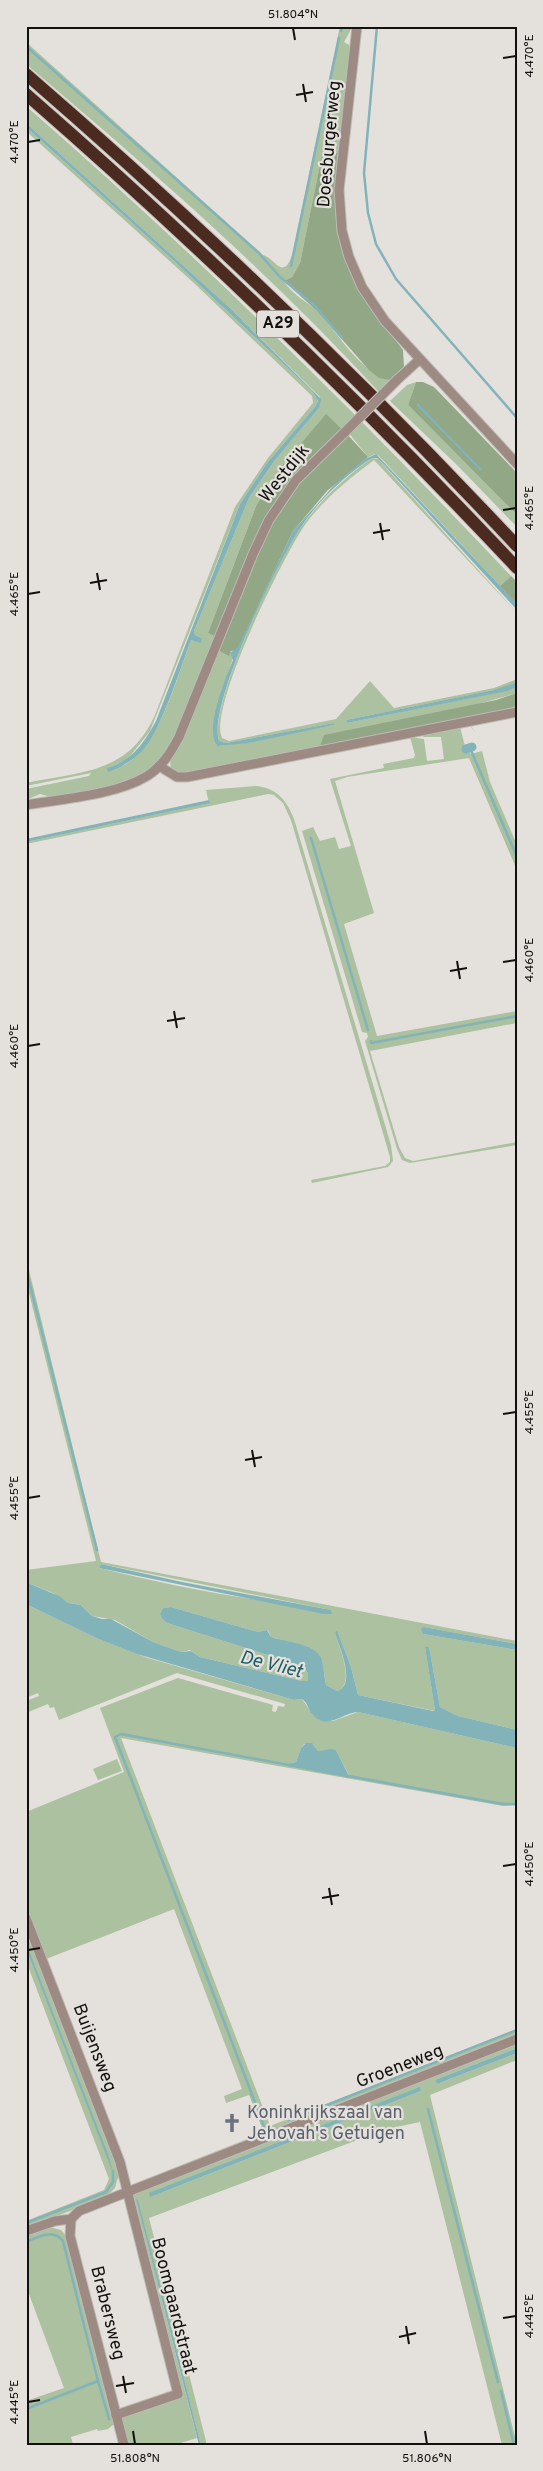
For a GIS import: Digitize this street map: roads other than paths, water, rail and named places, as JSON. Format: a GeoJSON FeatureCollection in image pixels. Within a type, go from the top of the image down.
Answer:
{"type":"FeatureCollection","features":[{"type":"Feature","properties":{"kind":"highway","name":"A29"},"geometry":{"type":"LineString","coordinates":[[26,74],[153,187],[297,322],[517,546]]}},
{"type":"Feature","properties":{"kind":"highway","name":"A29"},"geometry":{"type":"LineString","coordinates":[[26,94],[177,228],[310,355],[517,568]]}},
{"type":"Feature","properties":{"kind":"street","name":"Doesburgerweg"},"geometry":{"type":"LineString","coordinates":[[357,26],[340,171],[339,200],[342,231],[353,268],[367,295],[384,321],[419,360]]}},
{"type":"Feature","properties":{"kind":"street","name":"Westdijk"},"geometry":{"type":"LineString","coordinates":[[26,805],[122,786],[144,778],[159,766],[179,737],[253,554],[269,520],[296,480],[419,360]]}},
{"type":"Feature","properties":{"kind":"street"},"geometry":{"type":"LineString","coordinates":[[419,360],[517,464]]}},
{"type":"Feature","properties":{"kind":"street"},"geometry":{"type":"LineString","coordinates":[[159,766],[177,777],[187,777],[517,712]]}},
{"type":"Feature","properties":{"kind":"street","name":"Buijensweg"},"geometry":{"type":"LineString","coordinates":[[26,1918],[120,2162],[128,2191]]}},
{"type":"Feature","properties":{"kind":"street","name":"Groeneweg"},"geometry":{"type":"LineString","coordinates":[[71,2219],[79,2211],[128,2191],[517,2039]]}},
{"type":"Feature","properties":{"kind":"street","name":"Boomgaardstraat"},"geometry":{"type":"LineString","coordinates":[[116,2415],[178,2394],[128,2191]]}},
{"type":"Feature","properties":{"kind":"street"},"geometry":{"type":"LineString","coordinates":[[26,2231],[55,2221],[71,2219]]}},
{"type":"Feature","properties":{"kind":"street","name":"Brabersweg"},"geometry":{"type":"LineString","coordinates":[[71,2219],[70,2236],[124,2445]]}},
{"type":"Feature","properties":{"kind":"water"},"geometry":{"type":"Polygon","coordinates":[[[26,123],[231,309],[321,399],[319,408],[275,460],[249,498],[194,631],[195,635],[202,638],[201,643],[191,640],[156,730],[137,756],[126,764],[108,772],[107,768],[124,761],[136,750],[147,737],[156,721],[240,504],[267,463],[318,401],[312,391],[173,260],[26,127],[26,123]]]}},
{"type":"Feature","properties":{"kind":"water"},"geometry":{"type":"Polygon","coordinates":[[[376,454],[502,588],[517,605],[517,610],[385,466],[377,458],[372,458],[341,481],[323,500],[306,520],[289,547],[261,602],[233,668],[223,698],[218,723],[219,741],[226,743],[334,723],[334,725],[248,743],[218,746],[214,739],[214,717],[221,691],[233,660],[230,653],[238,647],[293,531],[336,483],[365,459],[376,454]]]}},
{"type":"Feature","properties":{"kind":"water"},"geometry":{"type":"Polygon","coordinates":[[[517,682],[517,687],[507,691],[347,723],[346,720],[494,690],[517,682]]]}},
{"type":"Feature","properties":{"kind":"water"},"geometry":{"type":"Polygon","coordinates":[[[209,800],[210,803],[26,842],[26,839],[209,800]]]}},
{"type":"Feature","properties":{"kind":"water"},"geometry":{"type":"Polygon","coordinates":[[[101,1564],[182,1582],[331,1610],[332,1614],[324,1614],[99,1568],[101,1564]]]}},
{"type":"Feature","properties":{"kind":"water"},"geometry":{"type":"Polygon","coordinates":[[[26,1582],[59,1596],[68,1603],[81,1605],[92,1616],[111,1619],[153,1642],[181,1652],[191,1651],[200,1657],[308,1681],[308,1673],[302,1666],[167,1623],[160,1614],[163,1608],[171,1607],[258,1632],[267,1630],[271,1637],[300,1644],[319,1654],[322,1660],[326,1685],[337,1691],[343,1687],[346,1681],[346,1673],[343,1655],[335,1633],[337,1630],[351,1667],[358,1695],[435,1711],[425,1647],[429,1647],[440,1707],[458,1716],[517,1730],[517,1748],[358,1712],[336,1720],[324,1721],[318,1719],[311,1713],[306,1702],[302,1699],[294,1700],[137,1654],[96,1638],[26,1604],[26,1582]]]}},
{"type":"Feature","properties":{"kind":"water"},"geometry":{"type":"Polygon","coordinates":[[[424,1627],[517,1644],[517,1650],[423,1634],[421,1629],[424,1627]]]}},
{"type":"Feature","properties":{"kind":"water"},"geometry":{"type":"Polygon","coordinates":[[[306,1743],[312,1743],[318,1751],[336,1750],[350,1778],[287,1766],[287,1764],[296,1762],[301,1748],[306,1743]]]}},
{"type":"Feature","properties":{"kind":"water"},"geometry":{"type":"Polygon","coordinates":[[[26,1948],[28,1948],[109,2157],[113,2173],[26,1948]]]}},
{"type":"Feature","properties":{"kind":"water"},"geometry":{"type":"Polygon","coordinates":[[[517,2048],[517,2053],[437,2084],[435,2080],[517,2048]]]}},
{"type":"Feature","properties":{"kind":"water"},"geometry":{"type":"Polygon","coordinates":[[[420,2087],[421,2091],[150,2197],[149,2193],[420,2087]]]}},
{"type":"Feature","properties":{"kind":"water"},"geometry":{"type":"Polygon","coordinates":[[[136,2199],[138,2200],[201,2445],[199,2445],[136,2199]]]}},
{"type":"Feature","properties":{"kind":"waterway"},"geometry":{"type":"LineString","coordinates":[[341,31],[342,26]]}},
{"type":"Feature","properties":{"kind":"waterway"},"geometry":{"type":"LineString","coordinates":[[377,26],[364,173],[368,213],[376,244],[396,279],[517,418]]}},
{"type":"Feature","properties":{"kind":"waterway"},"geometry":{"type":"LineString","coordinates":[[291,266],[339,38]]}},
{"type":"Feature","properties":{"kind":"waterway"},"geometry":{"type":"LineString","coordinates":[[26,46],[259,253],[279,276],[315,306],[342,338]]}},
{"type":"Feature","properties":{"kind":"waterway"},"geometry":{"type":"LineString","coordinates":[[418,405],[480,469]]}},
{"type":"Feature","properties":{"kind":"waterway"},"geometry":{"type":"LineString","coordinates":[[466,749],[472,747]]}},
{"type":"Feature","properties":{"kind":"waterway"},"geometry":{"type":"LineString","coordinates":[[470,748],[517,857]]}},
{"type":"Feature","properties":{"kind":"waterway"},"geometry":{"type":"LineString","coordinates":[[311,838],[368,1030]]}},
{"type":"Feature","properties":{"kind":"waterway"},"geometry":{"type":"LineString","coordinates":[[371,1041],[371,1043],[517,1016]]}},
{"type":"Feature","properties":{"kind":"waterway"},"geometry":{"type":"LineString","coordinates":[[26,1269],[97,1550]]}},
{"type":"Feature","properties":{"kind":"waterway"},"geometry":{"type":"LineString","coordinates":[[264,2126],[115,1737],[121,1734],[289,1765]]}},
{"type":"Feature","properties":{"kind":"waterway"},"geometry":{"type":"LineString","coordinates":[[348,1776],[503,1804],[517,1804]]}},
{"type":"Feature","properties":{"kind":"waterway"},"geometry":{"type":"LineString","coordinates":[[289,2120],[517,2030]]}},
{"type":"Feature","properties":{"kind":"waterway"},"geometry":{"type":"LineString","coordinates":[[428,2109],[498,2382]]}},
{"type":"Feature","properties":{"kind":"waterway"},"geometry":{"type":"LineString","coordinates":[[26,2223],[106,2192],[113,2182],[113,2171]]}},
{"type":"Feature","properties":{"kind":"waterway"},"geometry":{"type":"LineString","coordinates":[[26,2242],[50,2234],[59,2237],[63,2241],[98,2381]]}},
{"type":"Feature","properties":{"kind":"waterway"},"geometry":{"type":"LineString","coordinates":[[26,2409],[98,2381],[109,2419]]}},
{"type":"Feature","properties":{"kind":"waterway"},"geometry":{"type":"LineString","coordinates":[[501,2391],[514,2445]]}},
{"type":"Feature","properties":{"kind":"place","name":"Koninkrijkszaal van Jehovah's Getuigen"},"geometry":{"type":"Point","coordinates":[232,2123]}},
{"type":"Feature","properties":{"kind":"water label","name":"De Vliet"},"geometry":{"type":"Point","coordinates":[271,1665]}}]}
